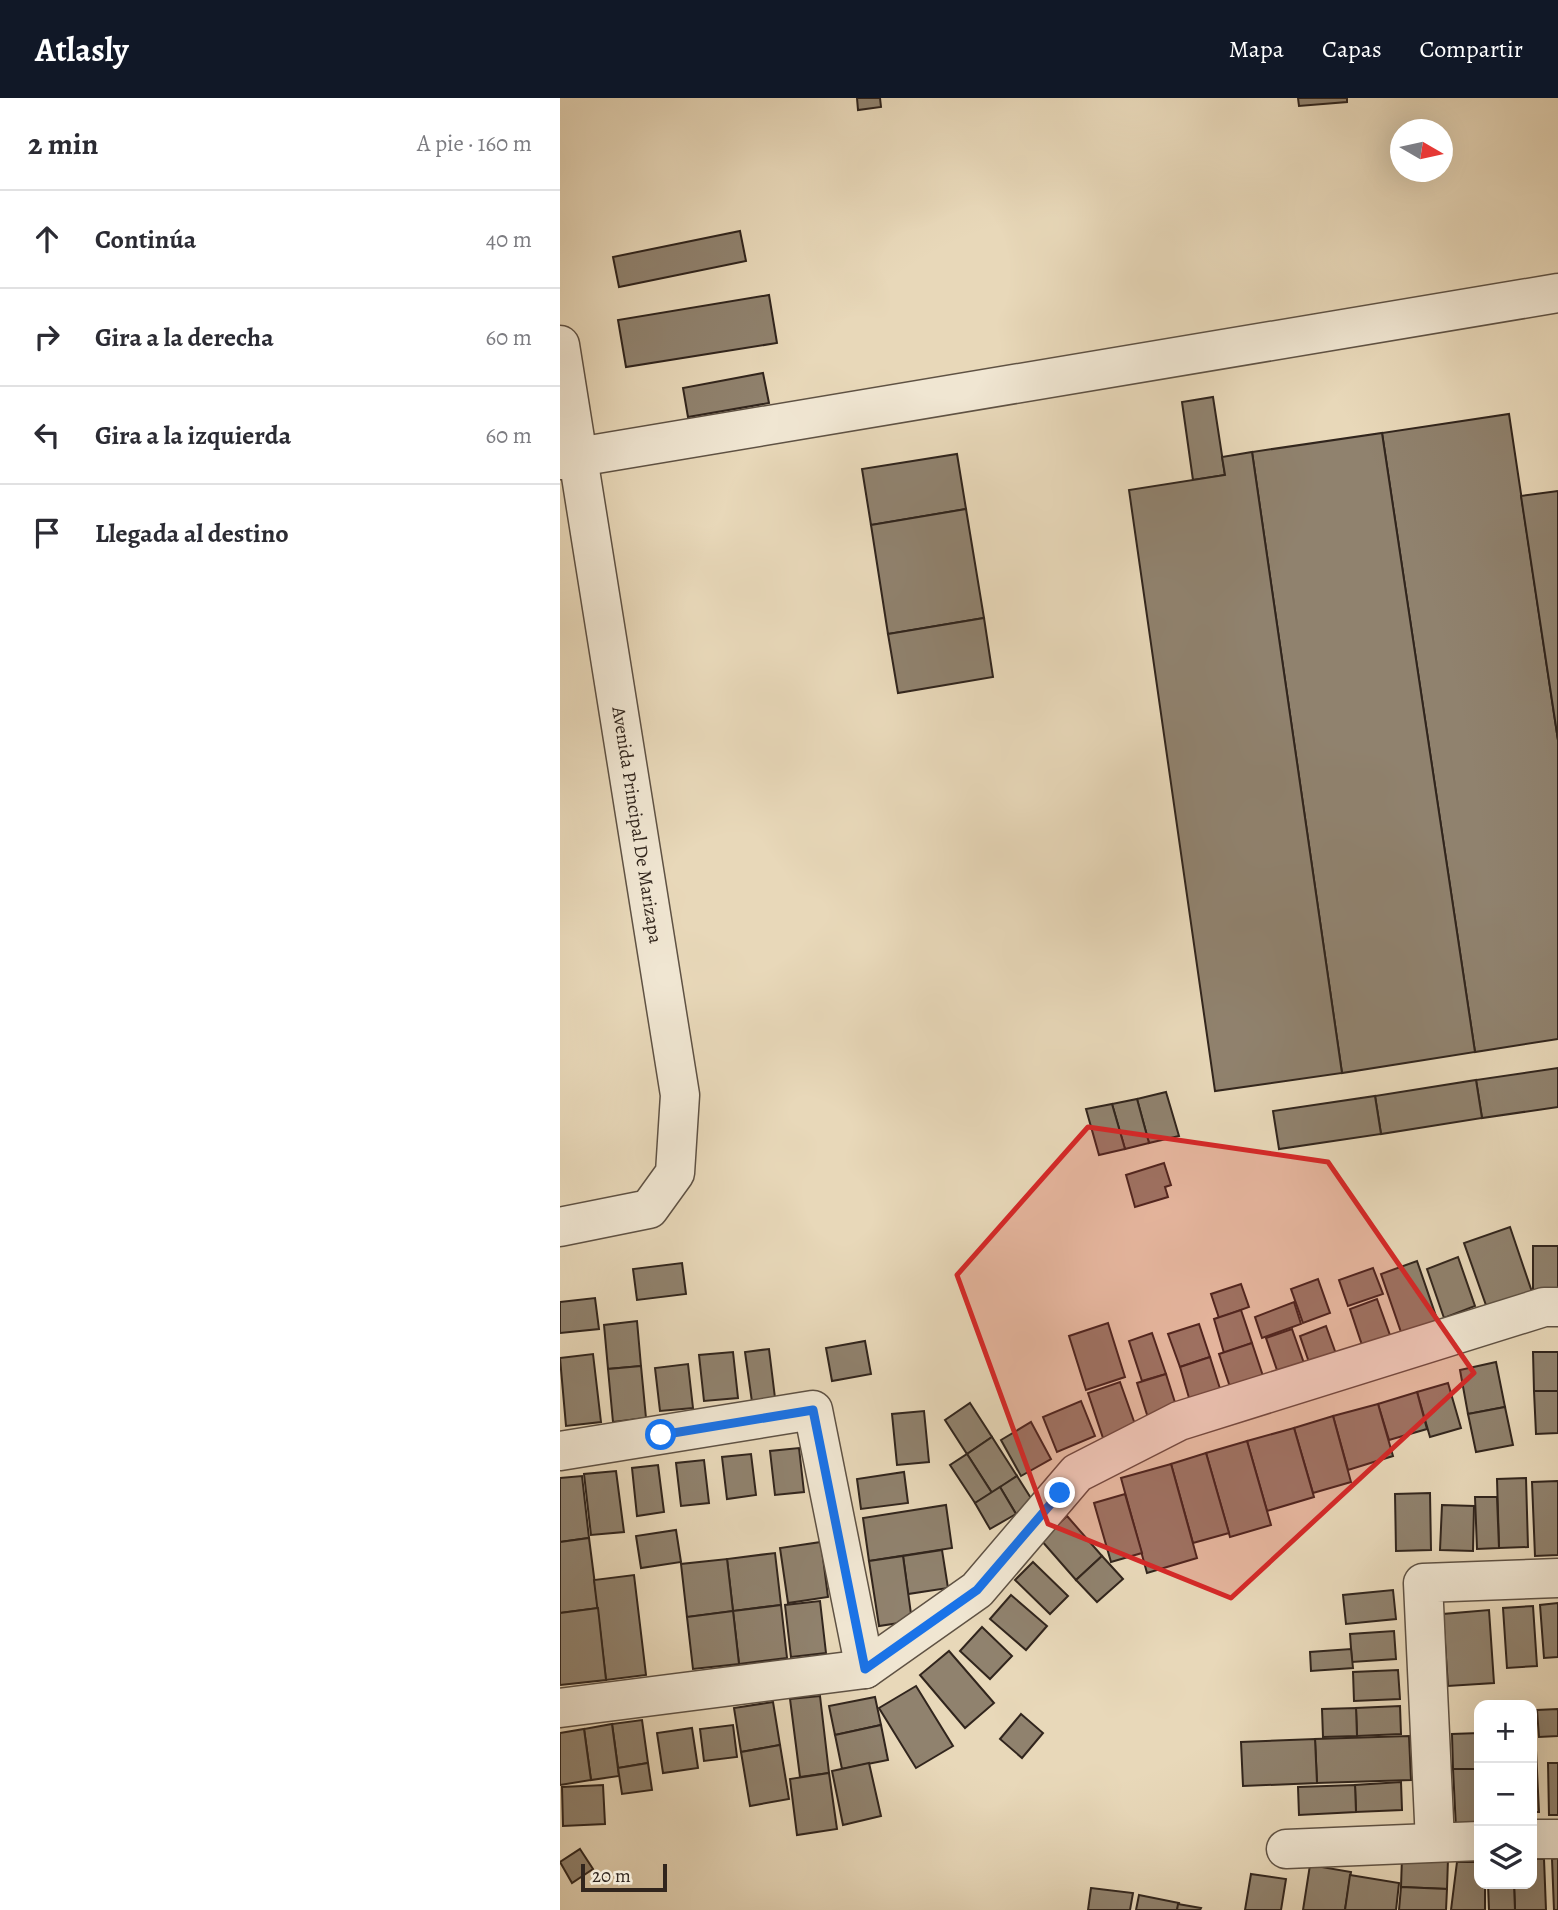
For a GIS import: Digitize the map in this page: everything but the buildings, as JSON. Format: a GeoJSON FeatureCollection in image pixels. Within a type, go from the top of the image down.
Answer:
{"type":"FeatureCollection","features":[{"type":"Feature","properties":{"kind":"street"},"geometry":{"type":"LineString","coordinates":[[569,458],[1558,293]]}},
{"type":"Feature","properties":{"kind":"street","name":"Avenida Principal De Marizapa"},"geometry":{"type":"LineString","coordinates":[[560,345],[569,458],[680,1096],[675,1172],[649,1209],[560,1227]]}},
{"type":"Feature","properties":{"kind":"street"},"geometry":{"type":"LineString","coordinates":[[560,1709],[865,1669],[977,1590],[1077,1473],[1179,1421],[1544,1307],[1558,1307]]}},
{"type":"Feature","properties":{"kind":"street"},"geometry":{"type":"LineString","coordinates":[[560,1451],[813,1410],[865,1669]]}},
{"type":"Feature","properties":{"kind":"street"},"geometry":{"type":"LineString","coordinates":[[1435,1842],[1423,1583],[1558,1578]]}},
{"type":"Feature","properties":{"kind":"street"},"geometry":{"type":"LineString","coordinates":[[1537,1839],[1558,1839]]}},
{"type":"Feature","properties":{"kind":"street"},"geometry":{"type":"LineString","coordinates":[[1286,1849],[1474,1841]]}},
{"type":"Feature","properties":{"kind":"highlighted area"},"geometry":{"type":"Polygon","coordinates":[[[1088,1127],[1328,1162],[1474,1373],[1231,1598],[1048,1524],[957,1275],[1088,1127]]]}},
{"type":"Feature","properties":{"kind":"route"},"geometry":{"type":"LineString","coordinates":[[661,1435],[813,1410],[865,1669],[977,1590],[1060,1493]]}}]}
